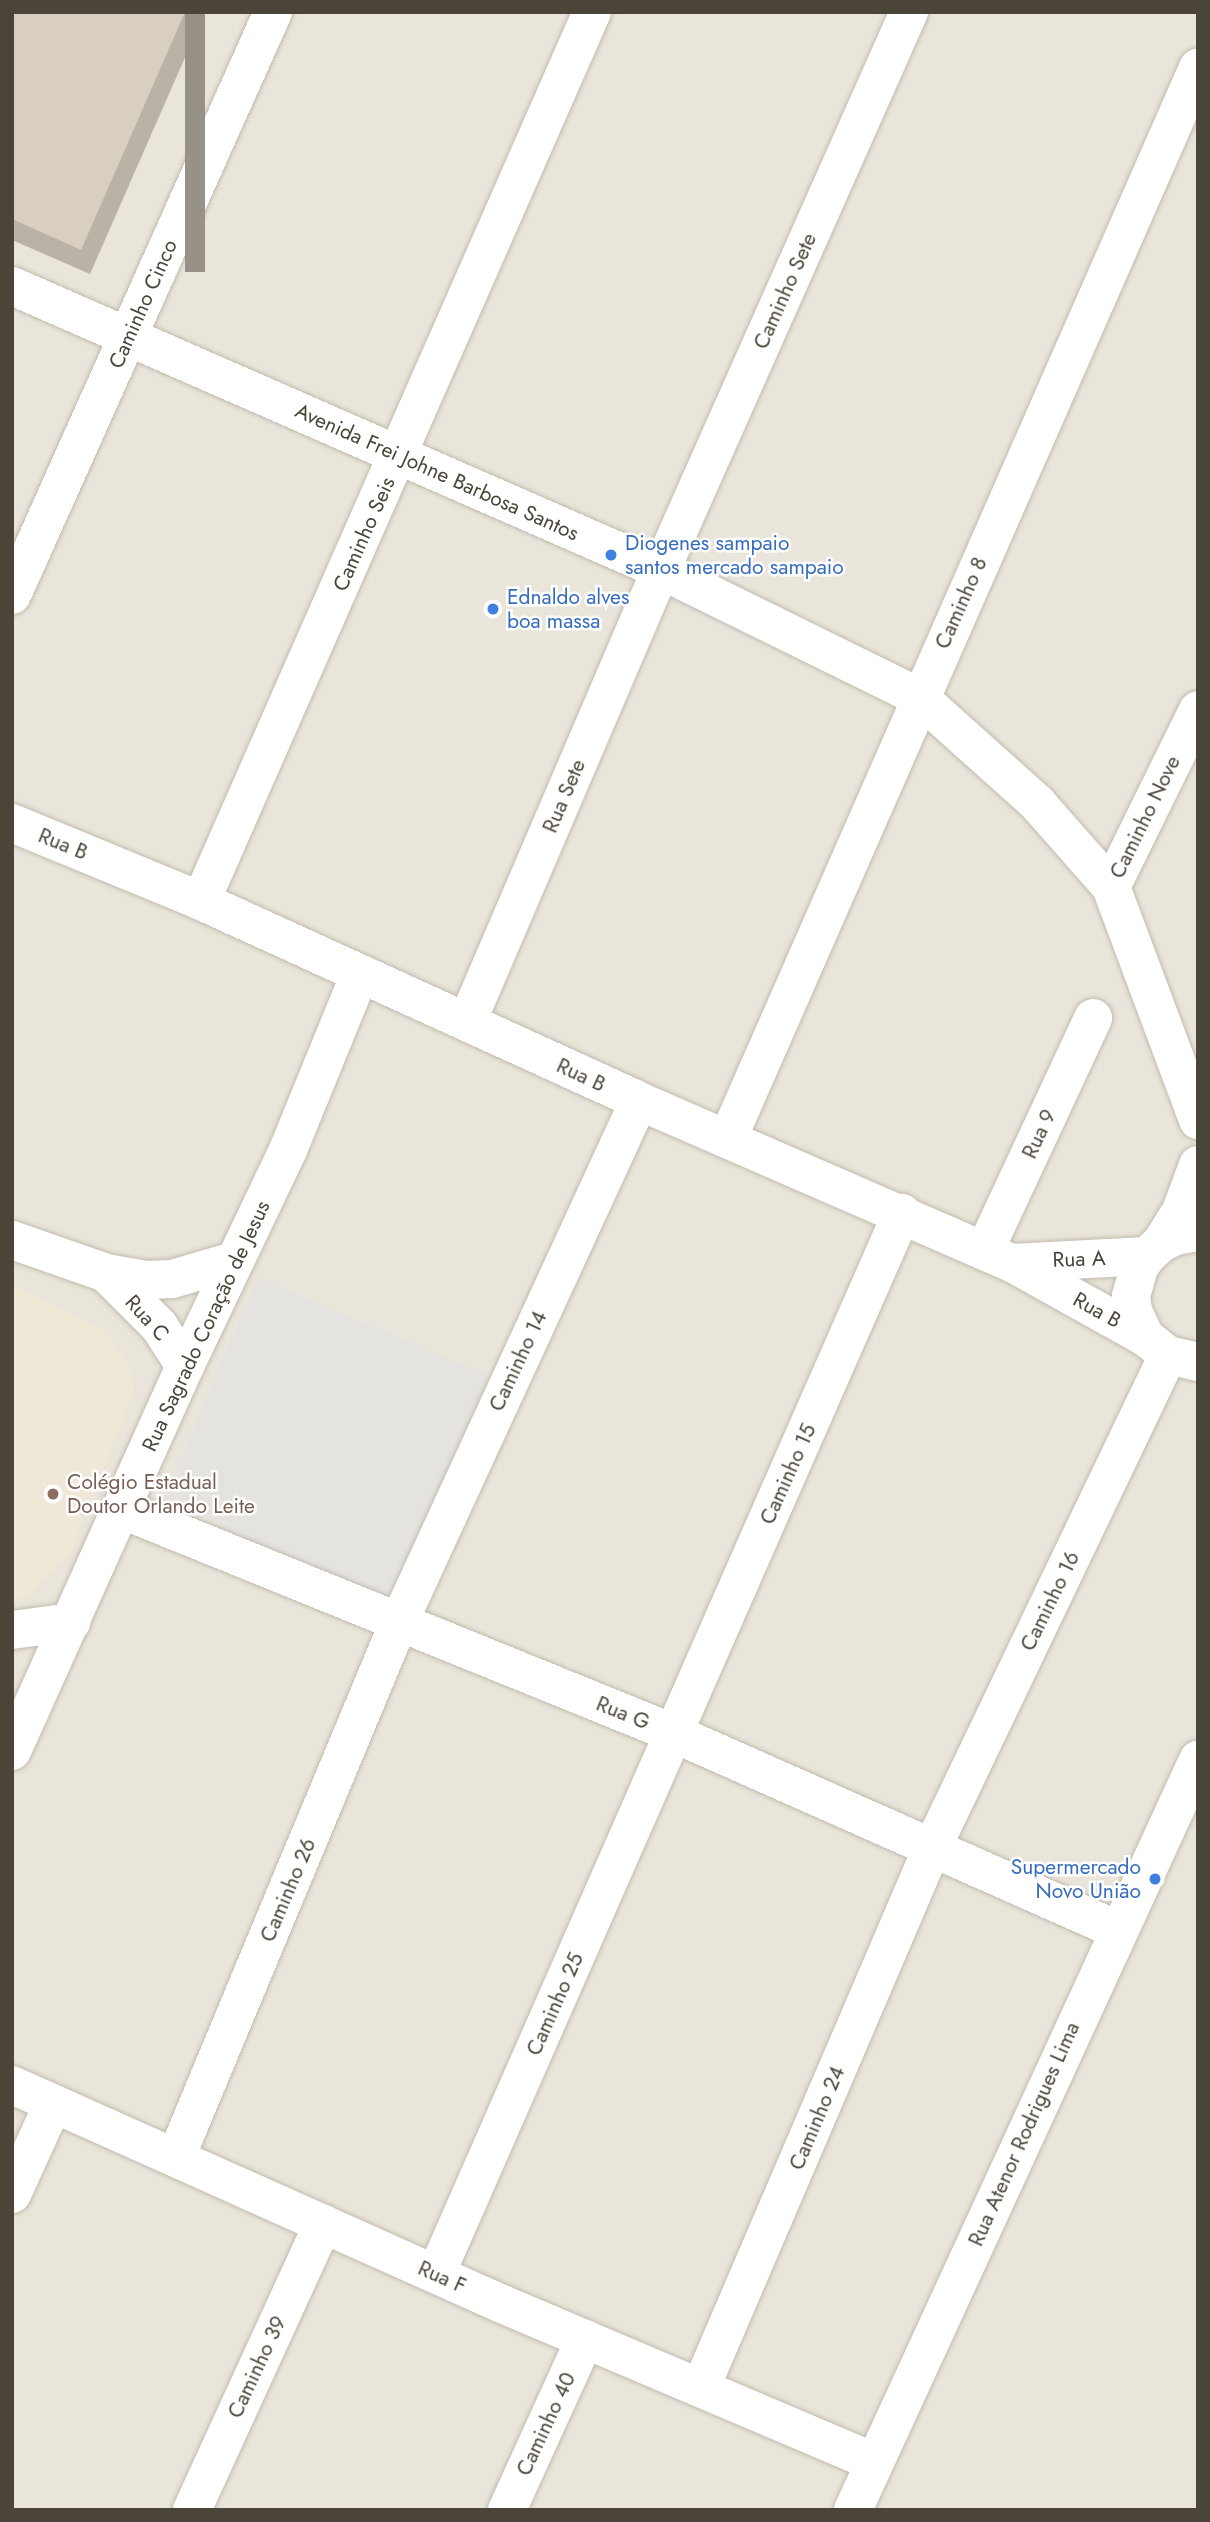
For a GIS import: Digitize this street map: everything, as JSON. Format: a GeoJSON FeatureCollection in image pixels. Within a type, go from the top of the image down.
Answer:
{"type":"FeatureCollection","features":[{"type":"Feature","properties":{"kind":"street","name":"Caminho Cinco"},"geometry":{"type":"LineString","coordinates":[[12,595],[273,12]]}},
{"type":"Feature","properties":{"kind":"street","name":"Caminho Seis"},"geometry":{"type":"LineString","coordinates":[[201,901],[592,12]]}},
{"type":"Feature","properties":{"kind":"street","name":"Caminho Sete"},"geometry":{"type":"LineString","coordinates":[[661,570],[909,12]]}},
{"type":"Feature","properties":{"kind":"street","name":"Caminho 8"},"geometry":{"type":"LineString","coordinates":[[728,1138],[919,697],[1198,68]]}},
{"type":"Feature","properties":{"kind":"street","name":"Avenida Frei Johne Barbosa Santos"},"geometry":{"type":"LineString","coordinates":[[12,286],[661,570],[919,697],[1037,803],[1111,887],[1198,1120]]}},
{"type":"Feature","properties":{"kind":"street","name":"Rua Sete"},"geometry":{"type":"LineString","coordinates":[[467,1022],[661,570]]}},
{"type":"Feature","properties":{"kind":"street","name":"Caminho Nove"},"geometry":{"type":"LineString","coordinates":[[1111,887],[1198,710]]}},
{"type":"Feature","properties":{"kind":"street","name":"Rua B"},"geometry":{"type":"LineString","coordinates":[[12,823],[201,901],[359,976],[639,1101],[998,1256],[1181,1356]]}},
{"type":"Feature","properties":{"kind":"street","name":"Rua Sagrado Coração de Jesus"},"geometry":{"type":"LineString","coordinates":[[16,1729],[71,1622],[185,1366],[288,1150],[359,976]]}},
{"type":"Feature","properties":{"kind":"street","name":"Rua 9"},"geometry":{"type":"LineString","coordinates":[[998,1256],[1093,1018]]}},
{"type":"Feature","properties":{"kind":"street","name":"Caminho 14"},"geometry":{"type":"LineString","coordinates":[[399,1622],[639,1101]]}},
{"type":"Feature","properties":{"kind":"street"},"geometry":{"type":"LineString","coordinates":[[1181,1356],[1133,1311],[1131,1296],[1139,1268],[1181,1211],[1198,1165]]}},
{"type":"Feature","properties":{"kind":"street","name":"Caminho 15"},"geometry":{"type":"LineString","coordinates":[[673,1733],[902,1213]]}},
{"type":"Feature","properties":{"kind":"street","name":"Rua A"},"geometry":{"type":"LineString","coordinates":[[998,1256],[1154,1249],[1175,1236],[1198,1233]]}},
{"type":"Feature","properties":{"kind":"street","name":"Rua C"},"geometry":{"type":"LineString","coordinates":[[12,1240],[106,1273],[146,1280],[172,1279],[234,1261]]}},
{"type":"Feature","properties":{"kind":"street","name":"Rua C"},"geometry":{"type":"LineString","coordinates":[[106,1273],[159,1326],[185,1366]]}},
{"type":"Feature","properties":{"kind":"street","name":"Caminho 16"},"geometry":{"type":"LineString","coordinates":[[932,1848],[1181,1356]]}},
{"type":"Feature","properties":{"kind":"street","name":"Rua G"},"geometry":{"type":"LineString","coordinates":[[123,1510],[673,1733],[1118,1930]]}},
{"type":"Feature","properties":{"kind":"street"},"geometry":{"type":"LineString","coordinates":[[12,1630],[71,1622]]}},
{"type":"Feature","properties":{"kind":"street","name":"Caminho 26"},"geometry":{"type":"LineString","coordinates":[[176,2158],[399,1622]]}},
{"type":"Feature","properties":{"kind":"street","name":"Caminho 25"},"geometry":{"type":"LineString","coordinates":[[436,2274],[673,1733]]}},
{"type":"Feature","properties":{"kind":"street","name":"Rua Atenor Rodrigues Lima"},"geometry":{"type":"LineString","coordinates":[[853,2510],[1198,1760]]}},
{"type":"Feature","properties":{"kind":"street","name":"Caminho 24"},"geometry":{"type":"LineString","coordinates":[[701,2387],[932,1848]]}},
{"type":"Feature","properties":{"kind":"street","name":"Rua F"},"geometry":{"type":"LineString","coordinates":[[12,2085],[436,2274],[874,2462]]}},
{"type":"Feature","properties":{"kind":"street"},"geometry":{"type":"LineString","coordinates":[[12,2194],[53,2104]]}},
{"type":"Feature","properties":{"kind":"street","name":"Caminho 39"},"geometry":{"type":"LineString","coordinates":[[192,2510],[323,2224]]}},
{"type":"Feature","properties":{"kind":"street","name":"Caminho 40"},"geometry":{"type":"LineString","coordinates":[[507,2510],[585,2339]]}},
{"type":"Feature","properties":{"kind":"shaded area"},"geometry":{"type":"Polygon","coordinates":[[[12,12],[1198,12],[1198,2510],[12,2510],[12,12]]]}},
{"type":"Feature","properties":{"kind":"shaded area"},"geometry":{"type":"Polygon","coordinates":[[[258,1278],[489,1376],[394,1600],[163,1502],[258,1278]]]}},
{"type":"Feature","properties":{"kind":"shaded area","name":"Colégio Estadual Doutor Orlando Leite"},"geometry":{"type":"Polygon","coordinates":[[[12,1284],[101,1329],[128,1362],[135,1389],[69,1555],[28,1597],[12,1600],[12,1284]]]}},
{"type":"Feature","properties":{"kind":"building"},"geometry":{"type":"Polygon","coordinates":[[[12,12],[185,12],[81,250],[12,219],[12,12]]]}},
{"type":"Feature","properties":{"kind":"place","name":"Diogenes sampaio santos mercado sampaio"},"geometry":{"type":"Point","coordinates":[611,555]}},
{"type":"Feature","properties":{"kind":"place","name":"Ednaldo alves boa massa"},"geometry":{"type":"Point","coordinates":[493,609]}},
{"type":"Feature","properties":{"kind":"place","name":"Colégio Estadual Doutor Orlando Leite"},"geometry":{"type":"Point","coordinates":[53,1494]}},
{"type":"Feature","properties":{"kind":"place","name":"Supermercado Novo União"},"geometry":{"type":"Point","coordinates":[1155,1879]}}]}
